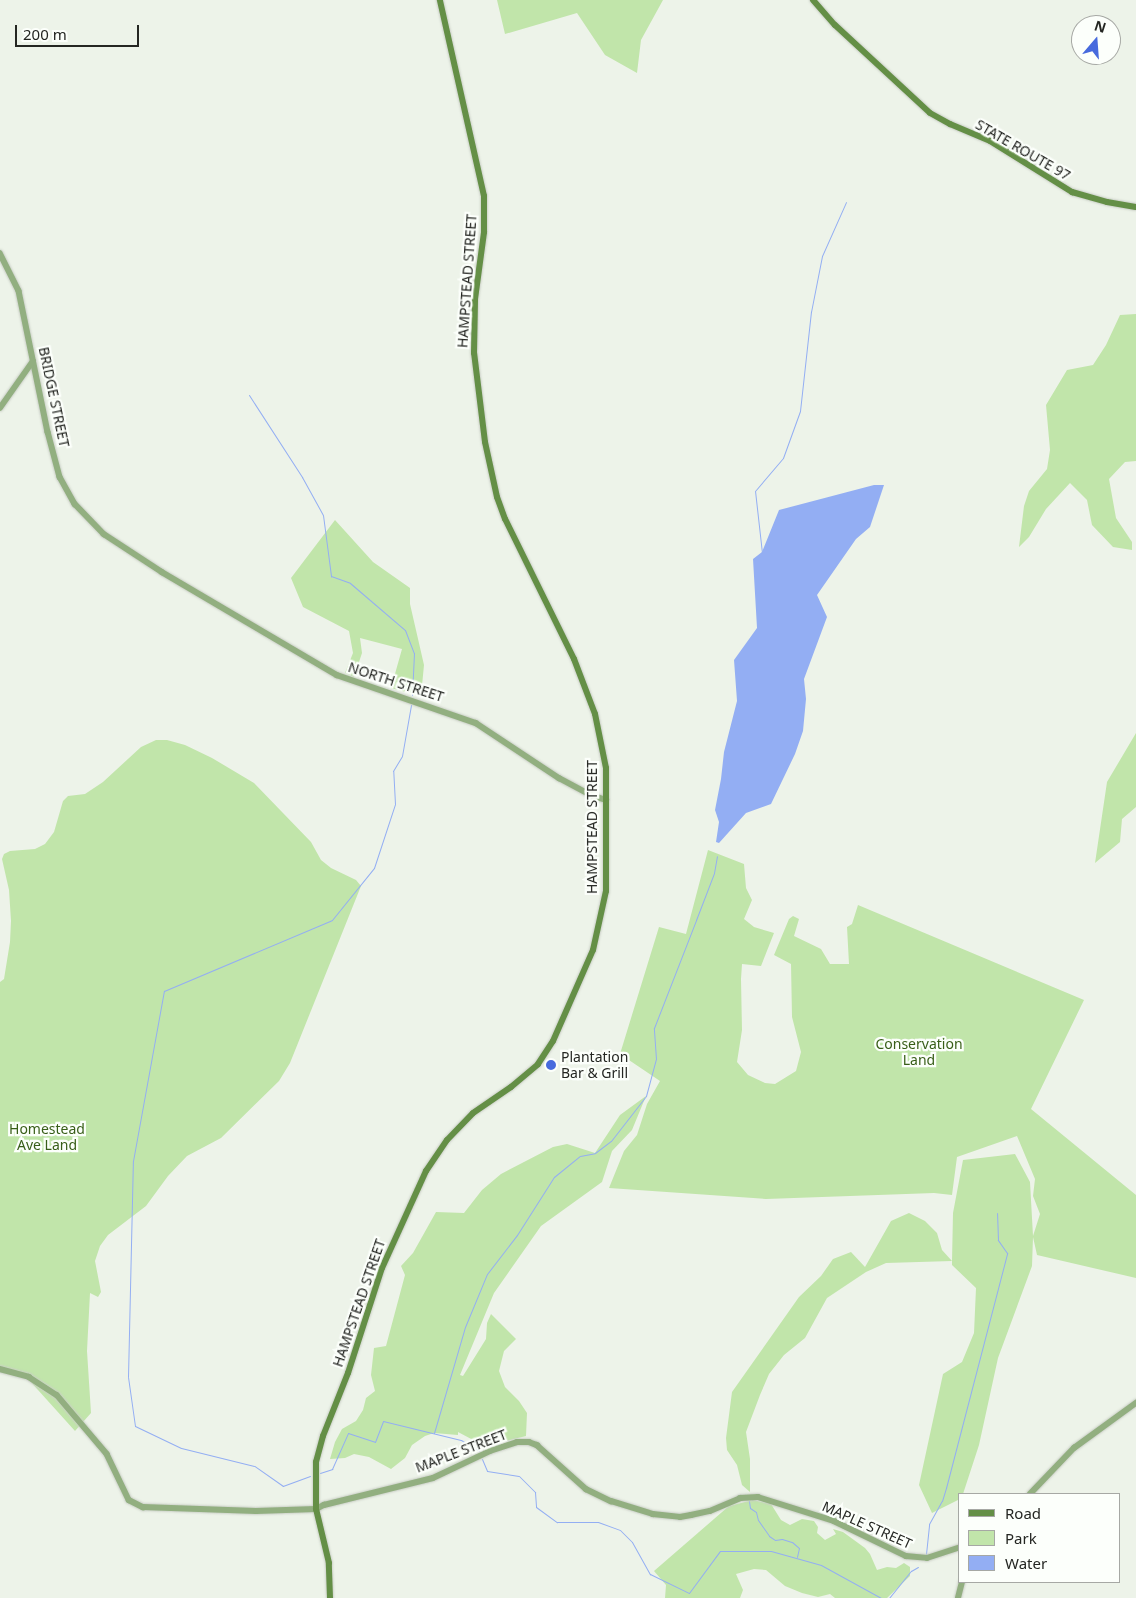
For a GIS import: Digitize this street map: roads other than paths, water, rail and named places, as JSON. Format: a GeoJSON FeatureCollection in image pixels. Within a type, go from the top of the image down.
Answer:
{"type":"FeatureCollection","features":[{"type":"Feature","properties":{"kind":"main road","name":"HAMPSTEAD STREET"},"geometry":{"type":"LineString","coordinates":[[330,1598],[328,1562],[316,1509],[316,1462],[321,1442],[348,1373],[385,1260],[426,1170],[447,1140],[473,1113],[511,1087],[538,1064],[553,1041],[580,983],[604,908],[607,857],[606,763],[595,714],[574,660],[505,519],[497,497],[485,442],[474,353],[475,299],[484,232],[484,196],[440,0]]}},
{"type":"Feature","properties":{"kind":"main road","name":"STATE ROUTE 97"},"geometry":{"type":"LineString","coordinates":[[813,0],[835,24],[930,112],[950,124],[990,141],[1072,192],[1107,202],[1136,207]]}},
{"type":"Feature","properties":{"kind":"street","name":"BRIDGE STREET"},"geometry":{"type":"LineString","coordinates":[[0,253],[19,290],[50,441],[60,477],[75,504],[104,534]]}},
{"type":"Feature","properties":{"kind":"street"},"geometry":{"type":"LineString","coordinates":[[0,408],[33,361]]}},
{"type":"Feature","properties":{"kind":"street","name":"NORTH STREET"},"geometry":{"type":"LineString","coordinates":[[104,534],[156,568],[337,676],[476,723],[567,782],[606,800]]}},
{"type":"Feature","properties":{"kind":"street","name":"MAPLE STREET"},"geometry":{"type":"LineString","coordinates":[[0,1369],[29,1377],[57,1396],[107,1454],[124,1492],[136,1506],[256,1511],[316,1509],[337,1501],[433,1478],[490,1451],[517,1442],[529,1442],[537,1444],[586,1490],[611,1501],[653,1514],[685,1516],[710,1510],[740,1498],[758,1497],[834,1521],[906,1556],[927,1558],[958,1548]]}},
{"type":"Feature","properties":{"kind":"street"},"geometry":{"type":"LineString","coordinates":[[1031,1493],[1074,1448],[1136,1403]]}},
{"type":"Feature","properties":{"kind":"street"},"geometry":{"type":"LineString","coordinates":[[958,1598],[962,1583]]}},
{"type":"Feature","properties":{"kind":"water"},"geometry":{"type":"Polygon","coordinates":[[[874,485],[884,485],[870,527],[856,539],[817,595],[827,617],[804,679],[806,699],[803,731],[795,754],[771,804],[746,813],[719,843],[716,842],[719,822],[715,810],[724,752],[737,701],[734,660],[757,628],[753,559],[762,552],[779,510],[874,485]]]}},
{"type":"Feature","properties":{"kind":"waterway"},"geometry":{"type":"LineString","coordinates":[[762,553],[755,491],[783,458],[800,411],[811,312],[822,256],[846,202]]}},
{"type":"Feature","properties":{"kind":"waterway"},"geometry":{"type":"LineString","coordinates":[[249,395],[302,477],[323,515],[331,576],[350,583],[405,630],[414,653],[412,695]]}},
{"type":"Feature","properties":{"kind":"waterway"},"geometry":{"type":"LineString","coordinates":[[310,1476],[283,1486],[254,1466],[181,1448],[135,1426],[128,1377],[133,1161],[164,991],[332,920],[374,868],[395,804],[393,771],[402,756],[411,705]]}},
{"type":"Feature","properties":{"kind":"waterway"},"geometry":{"type":"LineString","coordinates":[[434,1433],[465,1327],[487,1274],[517,1235],[554,1177],[580,1156],[595,1153],[611,1141],[646,1096],[656,1059],[654,1028],[714,873],[717,856]]}},
{"type":"Feature","properties":{"kind":"waterway"},"geometry":{"type":"LineString","coordinates":[[926,1554],[929,1524],[942,1501],[946,1488],[1007,1253],[998,1240],[997,1213]]}},
{"type":"Feature","properties":{"kind":"waterway"},"geometry":{"type":"LineString","coordinates":[[320,1473],[332,1469],[348,1433],[375,1442],[383,1421],[461,1440],[479,1451]]}},
{"type":"Feature","properties":{"kind":"waterway"},"geometry":{"type":"LineString","coordinates":[[482,1459],[487,1471],[519,1476],[535,1492],[536,1507],[557,1522],[598,1522],[620,1530],[632,1542],[650,1574],[689,1593],[720,1551],[771,1551],[821,1565],[881,1598]]}},
{"type":"Feature","properties":{"kind":"waterway"},"geometry":{"type":"LineString","coordinates":[[749,1501],[750,1508],[756,1512],[758,1520],[769,1536],[775,1540],[782,1539],[792,1542],[799,1548],[797,1557]]}},
{"type":"Feature","properties":{"kind":"waterway"},"geometry":{"type":"LineString","coordinates":[[889,1598],[911,1571],[918,1567]]}},
{"type":"Feature","properties":{"kind":"place","name":"Plantation Bar & Grill"},"geometry":{"type":"Point","coordinates":[551,1065]}},
{"type":"Feature","properties":{"kind":"park label","name":"Conservation Land"},"geometry":{"type":"Point","coordinates":[919,1052]}},
{"type":"Feature","properties":{"kind":"park label","name":"Homestead Ave Land"},"geometry":{"type":"Point","coordinates":[47,1138]}}]}
